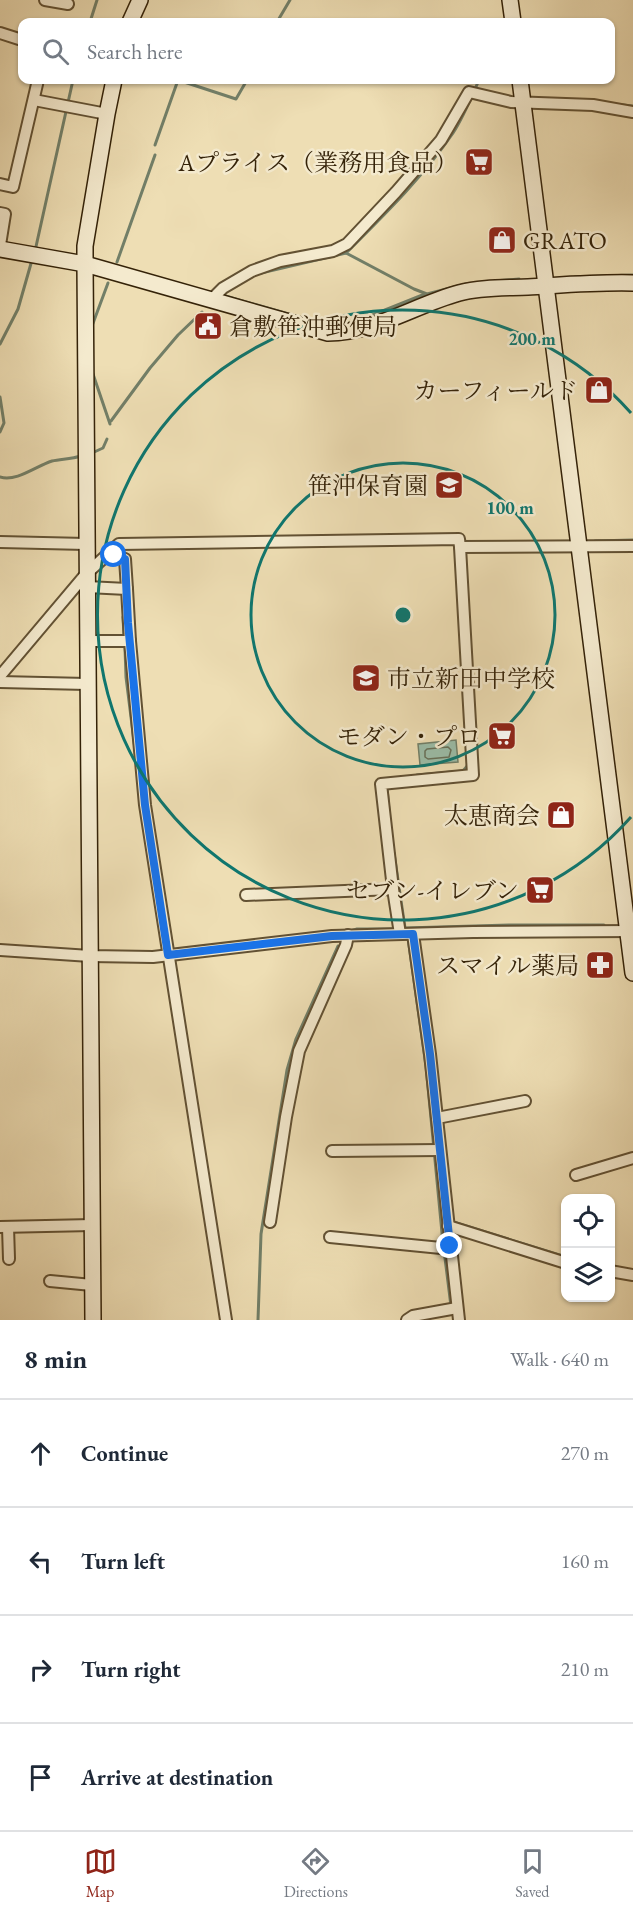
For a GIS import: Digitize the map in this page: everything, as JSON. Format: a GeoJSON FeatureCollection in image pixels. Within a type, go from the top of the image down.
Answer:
{"type":"FeatureCollection","features":[{"type":"Feature","properties":{"kind":"street"},"geometry":{"type":"LineString","coordinates":[[45,0],[68,4]]}},
{"type":"Feature","properties":{"kind":"street"},"geometry":{"type":"LineString","coordinates":[[132,18],[140,0]]}},
{"type":"Feature","properties":{"kind":"street"},"geometry":{"type":"LineString","coordinates":[[510,0],[512,18]]}},
{"type":"Feature","properties":{"kind":"street"},"geometry":{"type":"LineString","coordinates":[[0,33],[18,39]]}},
{"type":"Feature","properties":{"kind":"street"},"geometry":{"type":"LineString","coordinates":[[0,184],[13,187],[37,84]]}},
{"type":"Feature","properties":{"kind":"street"},"geometry":{"type":"LineString","coordinates":[[93,1320],[87,1284],[90,956],[84,684],[87,641],[85,264],[113,84]]}},
{"type":"Feature","properties":{"kind":"street"},"geometry":{"type":"LineString","coordinates":[[521,84],[630,931],[633,973]]}},
{"type":"Feature","properties":{"kind":"street"},"geometry":{"type":"LineString","coordinates":[[212,300],[223,288],[252,271],[280,261],[333,252],[347,244],[441,140],[470,92],[524,104],[593,105],[633,112]]}},
{"type":"Feature","properties":{"kind":"street"},"geometry":{"type":"LineString","coordinates":[[34,100],[107,114]]}},
{"type":"Feature","properties":{"kind":"street"},"geometry":{"type":"LineString","coordinates":[[0,213],[5,214],[0,247],[85,264],[328,333],[361,330],[462,292],[633,283]]}},
{"type":"Feature","properties":{"kind":"street"},"geometry":{"type":"LineString","coordinates":[[0,676],[118,544],[459,538],[474,775],[381,784],[400,934]]}},
{"type":"Feature","properties":{"kind":"street"},"geometry":{"type":"LineString","coordinates":[[0,542],[86,544]]}},
{"type":"Feature","properties":{"kind":"street"},"geometry":{"type":"LineString","coordinates":[[460,551],[633,546]]}},
{"type":"Feature","properties":{"kind":"street"},"geometry":{"type":"LineString","coordinates":[[112,553],[125,559],[124,588],[145,805],[166,956],[226,1320]]}},
{"type":"Feature","properties":{"kind":"street"},"geometry":{"type":"LineString","coordinates":[[86,580],[124,588]]}},
{"type":"Feature","properties":{"kind":"street"},"geometry":{"type":"LineString","coordinates":[[87,641],[130,641]]}},
{"type":"Feature","properties":{"kind":"street"},"geometry":{"type":"LineString","coordinates":[[0,682],[84,684]]}},
{"type":"Feature","properties":{"kind":"street"},"geometry":{"type":"LineString","coordinates":[[246,895],[393,889]]}},
{"type":"Feature","properties":{"kind":"street"},"geometry":{"type":"LineString","coordinates":[[0,950],[90,956],[166,956],[348,935],[630,931]]}},
{"type":"Feature","properties":{"kind":"street"},"geometry":{"type":"LineString","coordinates":[[413,934],[448,1222],[446,1247],[454,1309],[459,1320]]}},
{"type":"Feature","properties":{"kind":"street"},"geometry":{"type":"LineString","coordinates":[[270,1221],[285,1117],[299,1051],[346,945],[348,935]]}},
{"type":"Feature","properties":{"kind":"street"},"geometry":{"type":"LineString","coordinates":[[437,1118],[525,1101]]}},
{"type":"Feature","properties":{"kind":"street"},"geometry":{"type":"LineString","coordinates":[[332,1152],[440,1150]]}},
{"type":"Feature","properties":{"kind":"street"},"geometry":{"type":"LineString","coordinates":[[576,1175],[633,1158]]}},
{"type":"Feature","properties":{"kind":"street"},"geometry":{"type":"LineString","coordinates":[[448,1222],[561,1261]]}},
{"type":"Feature","properties":{"kind":"street"},"geometry":{"type":"LineString","coordinates":[[9,1259],[4,1227],[88,1225]]}},
{"type":"Feature","properties":{"kind":"street"},"geometry":{"type":"LineString","coordinates":[[330,1237],[446,1247]]}},
{"type":"Feature","properties":{"kind":"street"},"geometry":{"type":"LineString","coordinates":[[615,1272],[633,1275]]}},
{"type":"Feature","properties":{"kind":"street"},"geometry":{"type":"LineString","coordinates":[[50,1281],[87,1284]]}},
{"type":"Feature","properties":{"kind":"street"},"geometry":{"type":"LineString","coordinates":[[407,1320],[413,1316],[454,1309]]}},
{"type":"Feature","properties":{"kind":"water"},"geometry":{"type":"Polygon","coordinates":[[[456,740],[458,762],[420,765],[418,744],[456,740]]]}},
{"type":"Feature","properties":{"kind":"waterway"},"geometry":{"type":"LineString","coordinates":[[91,18],[97,0]]}},
{"type":"Feature","properties":{"kind":"waterway"},"geometry":{"type":"LineString","coordinates":[[279,18],[290,0]]}},
{"type":"Feature","properties":{"kind":"waterway"},"geometry":{"type":"LineString","coordinates":[[35,251],[72,84]]}},
{"type":"Feature","properties":{"kind":"waterway"},"geometry":{"type":"LineString","coordinates":[[155,145],[177,84]]}},
{"type":"Feature","properties":{"kind":"waterway"},"geometry":{"type":"LineString","coordinates":[[190,84],[236,99],[245,84]]}},
{"type":"Feature","properties":{"kind":"waterway"},"geometry":{"type":"LineString","coordinates":[[346,253],[429,165],[461,120],[477,84]]}},
{"type":"Feature","properties":{"kind":"waterway"},"geometry":{"type":"LineString","coordinates":[[623,105],[633,106]]}},
{"type":"Feature","properties":{"kind":"waterway"},"geometry":{"type":"LineString","coordinates":[[117,262],[155,155]]}},
{"type":"Feature","properties":{"kind":"waterway"},"geometry":{"type":"LineString","coordinates":[[261,273],[346,253],[427,294],[466,284]]}},
{"type":"Feature","properties":{"kind":"waterway"},"geometry":{"type":"LineString","coordinates":[[0,344],[18,309],[32,260]]}},
{"type":"Feature","properties":{"kind":"waterway"},"geometry":{"type":"LineString","coordinates":[[575,277],[633,275]]}},
{"type":"Feature","properties":{"kind":"waterway"},"geometry":{"type":"LineString","coordinates":[[494,281],[519,279]]}},
{"type":"Feature","properties":{"kind":"waterway"},"geometry":{"type":"LineString","coordinates":[[92,326],[108,283]]}},
{"type":"Feature","properties":{"kind":"waterway"},"geometry":{"type":"LineString","coordinates":[[222,295],[313,321],[343,324],[355,322],[425,294]]}},
{"type":"Feature","properties":{"kind":"waterway"},"geometry":{"type":"LineString","coordinates":[[111,421],[150,368],[178,335],[202,312]]}},
{"type":"Feature","properties":{"kind":"waterway"},"geometry":{"type":"LineString","coordinates":[[93,374],[110,424]]}},
{"type":"Feature","properties":{"kind":"waterway"},"geometry":{"type":"LineString","coordinates":[[0,397],[4,423],[0,432]]}},
{"type":"Feature","properties":{"kind":"waterway"},"geometry":{"type":"LineString","coordinates":[[92,453],[103,448],[107,439]]}},
{"type":"Feature","properties":{"kind":"waterway"},"geometry":{"type":"LineString","coordinates":[[0,477],[13,477],[52,461],[81,456]]}},
{"type":"Feature","properties":{"kind":"waterway"},"geometry":{"type":"LineString","coordinates":[[595,541],[633,540]]}},
{"type":"Feature","properties":{"kind":"waterway"},"geometry":{"type":"LineString","coordinates":[[123,617],[124,636]]}},
{"type":"Feature","properties":{"kind":"waterway"},"geometry":{"type":"LineString","coordinates":[[125,648],[126,677],[135,749]]}},
{"type":"Feature","properties":{"kind":"waterway"},"geometry":{"type":"LineString","coordinates":[[417,775],[463,771],[468,765]]}},
{"type":"Feature","properties":{"kind":"waterway"},"geometry":{"type":"LineString","coordinates":[[387,787],[389,811]]}},
{"type":"Feature","properties":{"kind":"waterway"},"geometry":{"type":"LineString","coordinates":[[394,853],[405,928]]}},
{"type":"Feature","properties":{"kind":"waterway"},"geometry":{"type":"LineString","coordinates":[[405,928],[604,925]]}},
{"type":"Feature","properties":{"kind":"waterway"},"geometry":{"type":"LineString","coordinates":[[351,931],[394,929]]}},
{"type":"Feature","properties":{"kind":"waterway"},"geometry":{"type":"LineString","coordinates":[[408,938],[426,1066],[443,1243]]}},
{"type":"Feature","properties":{"kind":"waterway"},"geometry":{"type":"LineString","coordinates":[[258,1320],[261,1234],[287,1070],[296,1039],[338,946]]}},
{"type":"Feature","properties":{"kind":"waterway"},"geometry":{"type":"LineString","coordinates":[[450,1221],[561,1255]]}},
{"type":"Feature","properties":{"kind":"waterway"},"geometry":{"type":"LineString","coordinates":[[444,1250],[451,1306]]}},
{"type":"Feature","properties":{"kind":"place","name":"Aプライス（業務用食品）"},"geometry":{"type":"Point","coordinates":[479,162]}},
{"type":"Feature","properties":{"kind":"place","name":"GRATO"},"geometry":{"type":"Point","coordinates":[502,240]}},
{"type":"Feature","properties":{"kind":"place","name":"倉敷笹沖郵便局"},"geometry":{"type":"Point","coordinates":[208,326]}},
{"type":"Feature","properties":{"kind":"place","name":"カーフィールド"},"geometry":{"type":"Point","coordinates":[599,390]}},
{"type":"Feature","properties":{"kind":"place","name":"笹沖保育園"},"geometry":{"type":"Point","coordinates":[449,485]}},
{"type":"Feature","properties":{"kind":"place","name":"市立新田中学校"},"geometry":{"type":"Point","coordinates":[366,678]}},
{"type":"Feature","properties":{"kind":"place","name":"モダン・プロ"},"geometry":{"type":"Point","coordinates":[502,736]}},
{"type":"Feature","properties":{"kind":"place","name":"太恵商会"},"geometry":{"type":"Point","coordinates":[561,815]}},
{"type":"Feature","properties":{"kind":"place","name":"セブン-イレブン"},"geometry":{"type":"Point","coordinates":[540,890]}},
{"type":"Feature","properties":{"kind":"place","name":"スマイル薬局"},"geometry":{"type":"Point","coordinates":[600,965]}},
{"type":"Feature","properties":{"kind":"route"},"geometry":{"type":"LineString","coordinates":[[114,555],[125,559],[128,623],[145,805],[168,955],[332,936],[413,934],[430,1054],[450,1246]]}}]}
